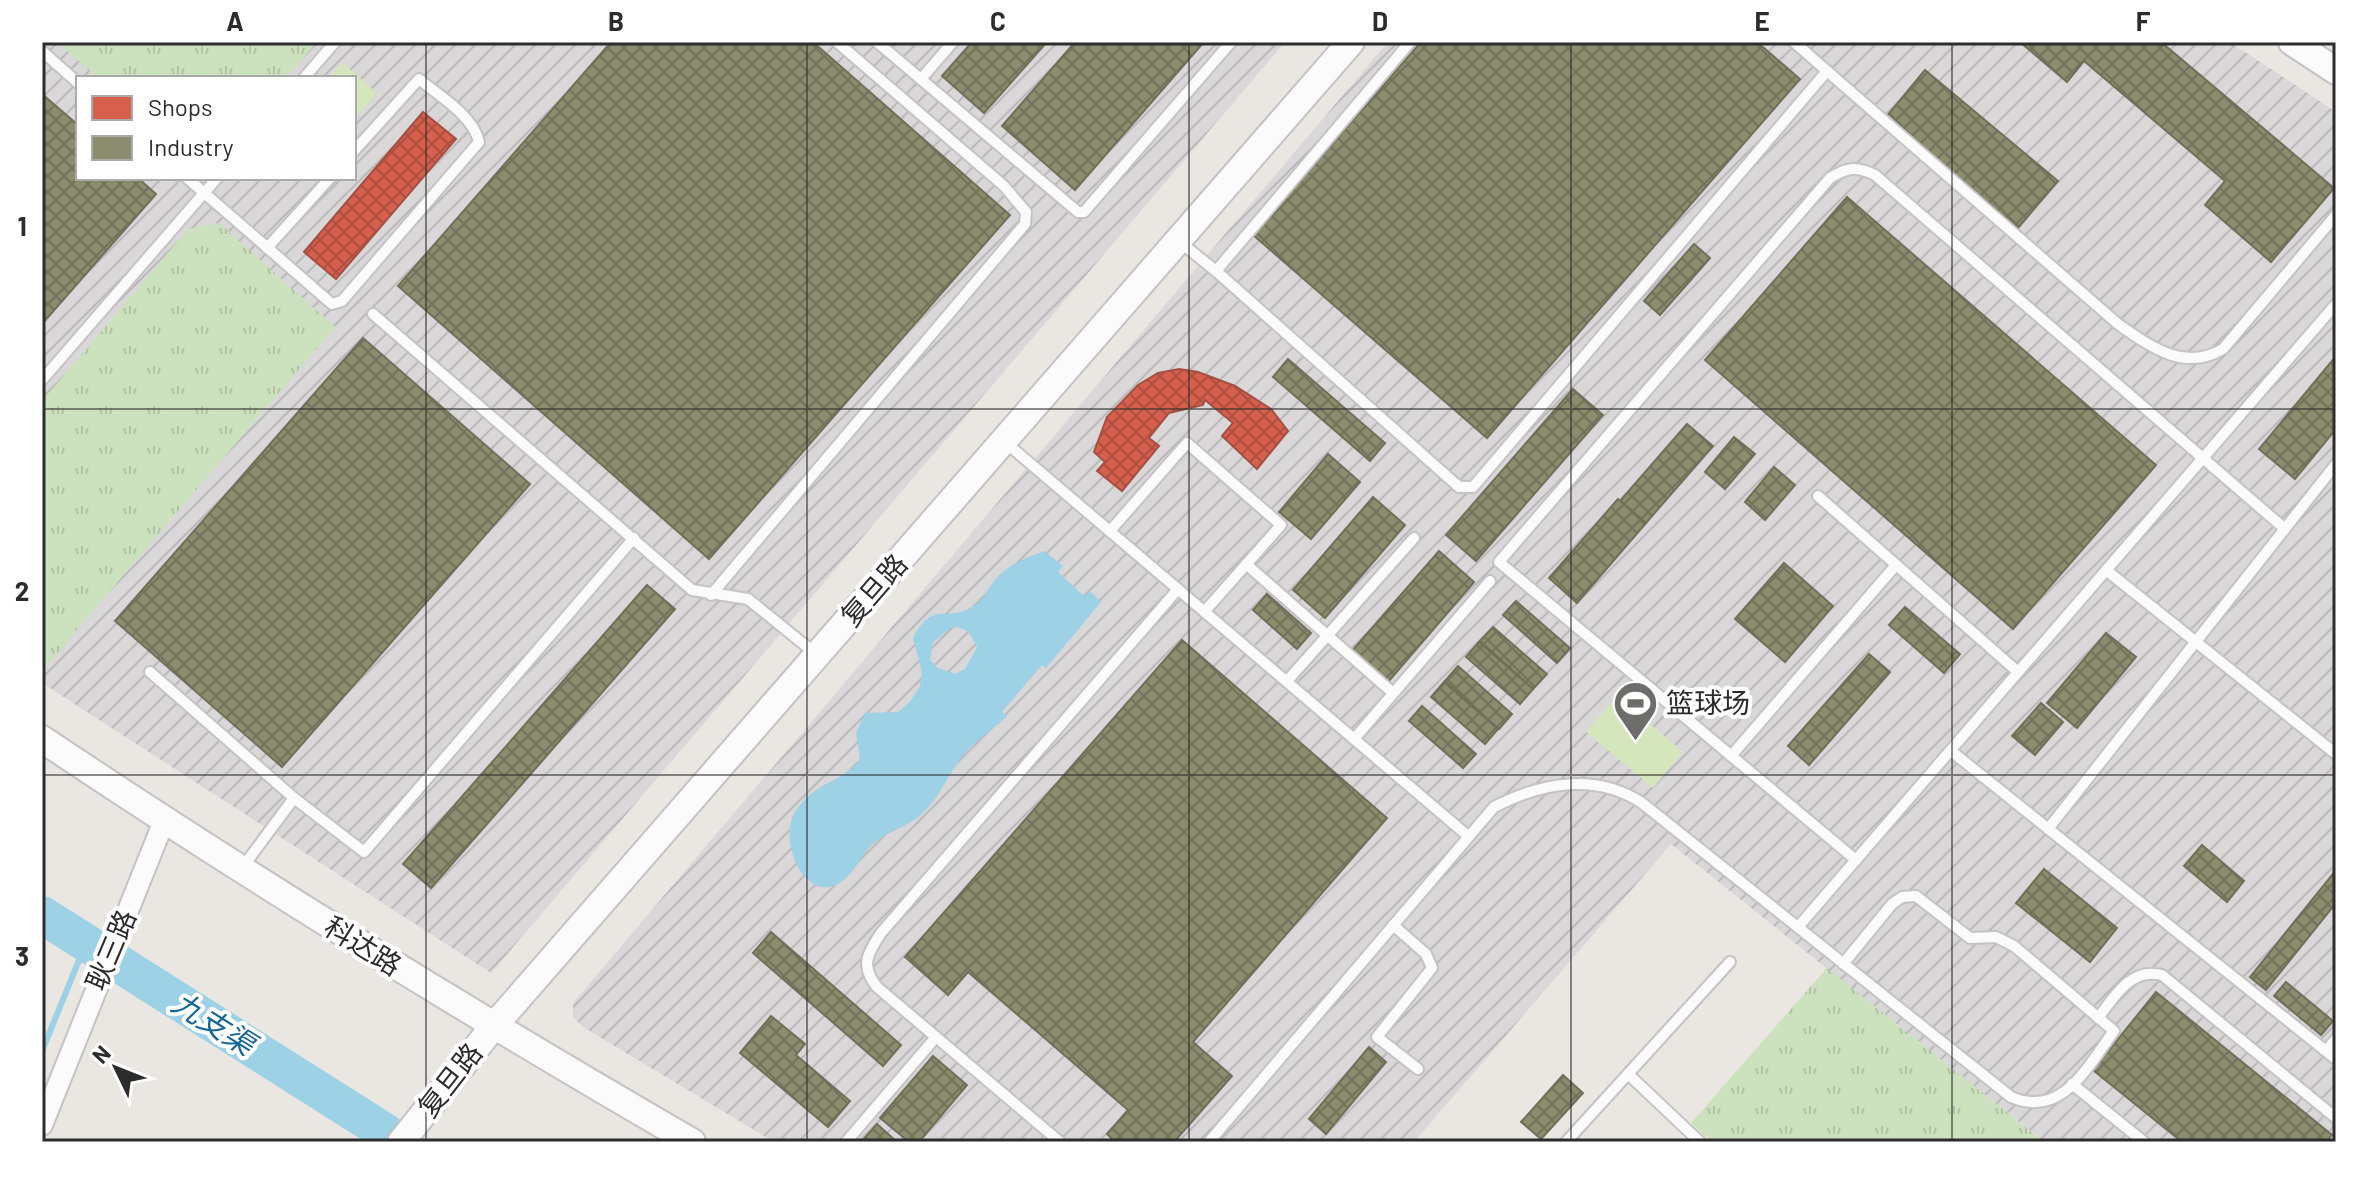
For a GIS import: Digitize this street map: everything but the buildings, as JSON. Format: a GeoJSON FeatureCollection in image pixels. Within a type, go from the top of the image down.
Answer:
{"type":"FeatureCollection","features":[{"type":"Feature","properties":{"kind":"street","name":"复旦路"},"geometry":{"type":"LineString","coordinates":[[401,1142],[493,1027],[1351,42]]}},
{"type":"Feature","properties":{"kind":"street"},"geometry":{"type":"LineString","coordinates":[[2292,42],[2336,71]]}},
{"type":"Feature","properties":{"kind":"street","name":"科达路"},"geometry":{"type":"LineString","coordinates":[[42,739],[164,821],[493,1027],[692,1142]]}},
{"type":"Feature","properties":{"kind":"street","name":"耿三路"},"geometry":{"type":"LineString","coordinates":[[42,1125],[164,821]]}},
{"type":"Feature","properties":{"kind":"lane"},"geometry":{"type":"LineString","coordinates":[[306,76],[335,42]]}},
{"type":"Feature","properties":{"kind":"lane"},"geometry":{"type":"LineString","coordinates":[[711,595],[1025,224],[1026,212],[1004,186],[837,42]]}},
{"type":"Feature","properties":{"kind":"lane"},"geometry":{"type":"LineString","coordinates":[[877,42],[1078,212],[1084,212],[1231,42]]}},
{"type":"Feature","properties":{"kind":"lane"},"geometry":{"type":"LineString","coordinates":[[921,79],[953,42]]}},
{"type":"Feature","properties":{"kind":"lane"},"geometry":{"type":"LineString","coordinates":[[1216,271],[1410,42]]}},
{"type":"Feature","properties":{"kind":"lane"},"geometry":{"type":"LineString","coordinates":[[1794,42],[2118,324],[2170,356],[2198,359],[2223,349],[2336,215]]}},
{"type":"Feature","properties":{"kind":"lane"},"geometry":{"type":"LineString","coordinates":[[42,51],[76,81]]}},
{"type":"Feature","properties":{"kind":"lane"},"geometry":{"type":"LineString","coordinates":[[1179,240],[1459,487],[1473,487],[1827,71]]}},
{"type":"Feature","properties":{"kind":"lane"},"geometry":{"type":"LineString","coordinates":[[189,180],[332,304],[342,301],[479,142],[477,131],[466,119],[419,79],[356,149]]}},
{"type":"Feature","properties":{"kind":"lane"},"geometry":{"type":"LineString","coordinates":[[1856,860],[1499,562],[1830,178],[1845,168],[1860,167],[1875,175],[2285,529]]}},
{"type":"Feature","properties":{"kind":"lane"},"geometry":{"type":"LineString","coordinates":[[42,380],[215,180]]}},
{"type":"Feature","properties":{"kind":"lane"},"geometry":{"type":"LineString","coordinates":[[267,248],[328,180]]}},
{"type":"Feature","properties":{"kind":"lane"},"geometry":{"type":"LineString","coordinates":[[1798,927],[2336,304]]}},
{"type":"Feature","properties":{"kind":"lane"},"geometry":{"type":"LineString","coordinates":[[373,314],[692,590],[748,599],[817,655]]}},
{"type":"Feature","properties":{"kind":"lane"},"geometry":{"type":"LineString","coordinates":[[1004,441],[1468,836]]}},
{"type":"Feature","properties":{"kind":"lane"},"geometry":{"type":"LineString","coordinates":[[1110,531],[1187,443],[1281,525],[1205,611]]}},
{"type":"Feature","properties":{"kind":"lane"},"geometry":{"type":"LineString","coordinates":[[2048,829],[2336,464]]}},
{"type":"Feature","properties":{"kind":"lane"},"geometry":{"type":"LineString","coordinates":[[1818,496],[2018,672]]}},
{"type":"Feature","properties":{"kind":"lane"},"geometry":{"type":"LineString","coordinates":[[150,672],[294,798],[364,852],[634,538]]}},
{"type":"Feature","properties":{"kind":"lane"},"geometry":{"type":"LineString","coordinates":[[1287,681],[1414,538]]}},
{"type":"Feature","properties":{"kind":"lane"},"geometry":{"type":"LineString","coordinates":[[1246,564],[1393,693]]}},
{"type":"Feature","properties":{"kind":"lane"},"geometry":{"type":"LineString","coordinates":[[1731,756],[1896,565]]}},
{"type":"Feature","properties":{"kind":"lane"},"geometry":{"type":"LineString","coordinates":[[2106,570],[2336,754]]}},
{"type":"Feature","properties":{"kind":"lane"},"geometry":{"type":"LineString","coordinates":[[1354,739],[1490,581]]}},
{"type":"Feature","properties":{"kind":"lane"},"geometry":{"type":"LineString","coordinates":[[1060,1142],[877,987],[867,975],[865,957],[881,933],[1178,589]]}},
{"type":"Feature","properties":{"kind":"lane"},"geometry":{"type":"LineString","coordinates":[[1951,751],[2336,1059]]}},
{"type":"Feature","properties":{"kind":"lane"},"geometry":{"type":"LineString","coordinates":[[1209,1142],[1494,807],[1515,796],[1574,784],[1595,783],[1619,788],[2011,1097],[2026,1104],[2041,1104],[2059,1098],[2114,1031],[2014,946],[1996,937],[1970,938],[1916,896],[1902,897],[1892,904],[1843,964]]}},
{"type":"Feature","properties":{"kind":"lane"},"geometry":{"type":"LineString","coordinates":[[241,869],[294,798]]}},
{"type":"Feature","properties":{"kind":"lane"},"geometry":{"type":"LineString","coordinates":[[1393,925],[1426,954],[1432,968],[1377,1037],[1418,1069]]}},
{"type":"Feature","properties":{"kind":"lane"},"geometry":{"type":"LineString","coordinates":[[1566,1142],[1730,962]]}},
{"type":"Feature","properties":{"kind":"lane"},"geometry":{"type":"LineString","coordinates":[[2098,1018],[2125,984],[2138,975],[2149,971],[2162,975],[2336,1118]]}},
{"type":"Feature","properties":{"kind":"lane"},"geometry":{"type":"LineString","coordinates":[[846,1142],[936,1037]]}},
{"type":"Feature","properties":{"kind":"lane"},"geometry":{"type":"LineString","coordinates":[[2326,1051],[2336,1039]]}},
{"type":"Feature","properties":{"kind":"lane"},"geometry":{"type":"LineString","coordinates":[[1628,1074],[1700,1142]]}},
{"type":"Feature","properties":{"kind":"lane"},"geometry":{"type":"LineString","coordinates":[[2072,1084],[2144,1142]]}},
{"type":"Feature","properties":{"kind":"shaded area"},"geometry":{"type":"Polygon","coordinates":[[[42,42],[1285,42],[491,973],[42,683],[42,42]]]}},
{"type":"Feature","properties":{"kind":"shaded area"},"geometry":{"type":"Polygon","coordinates":[[[1388,42],[2230,42],[2336,112],[2336,1142],[2044,1142],[1671,844],[1414,1142],[774,1142],[583,1027],[573,1017],[573,1003],[1388,42]]]}},
{"type":"Feature","properties":{"kind":"green space"},"geometry":{"type":"Polygon","coordinates":[[[57,42],[317,42],[288,76],[96,76],[57,42]]]}},
{"type":"Feature","properties":{"kind":"green space"},"geometry":{"type":"Polygon","coordinates":[[[342,62],[377,93],[356,117],[356,76],[330,76],[342,62]]]}},
{"type":"Feature","properties":{"kind":"green space"},"geometry":{"type":"Polygon","coordinates":[[[219,223],[335,327],[42,671],[42,401],[188,229],[219,223]]]}},
{"type":"Feature","properties":{"kind":"green space","name":"篮球场"},"geometry":{"type":"Polygon","coordinates":[[[1617,696],[1683,752],[1653,788],[1586,732],[1617,696]]]}},
{"type":"Feature","properties":{"kind":"green space"},"geometry":{"type":"Polygon","coordinates":[[[1827,968],[2044,1142],[1712,1142],[1691,1123],[1827,968]]]}},
{"type":"Feature","properties":{"kind":"water"},"geometry":{"type":"Polygon","coordinates":[[[1044,551],[1063,566],[1058,572],[1084,596],[1090,591],[1101,602],[1046,668],[1042,665],[1002,712],[1007,716],[967,751],[924,812],[874,843],[847,877],[836,885],[819,886],[809,881],[801,872],[791,848],[791,822],[795,812],[811,794],[845,773],[860,759],[856,733],[865,713],[898,712],[909,703],[920,686],[922,672],[913,638],[920,626],[933,616],[961,612],[974,605],[1006,570],[1044,551]],[[954,626],[933,642],[930,660],[938,668],[955,674],[965,669],[977,647],[968,631],[954,626]]]}},
{"type":"Feature","properties":{"kind":"waterway","name":"九支渠"},"geometry":{"type":"LineString","coordinates":[[42,915],[385,1132]]}},
{"type":"Feature","properties":{"kind":"waterway"},"geometry":{"type":"LineString","coordinates":[[42,1051],[86,943]]}},
{"type":"Feature","properties":{"kind":"place","name":"篮球场"},"geometry":{"type":"Point","coordinates":[1635,742]}}]}
